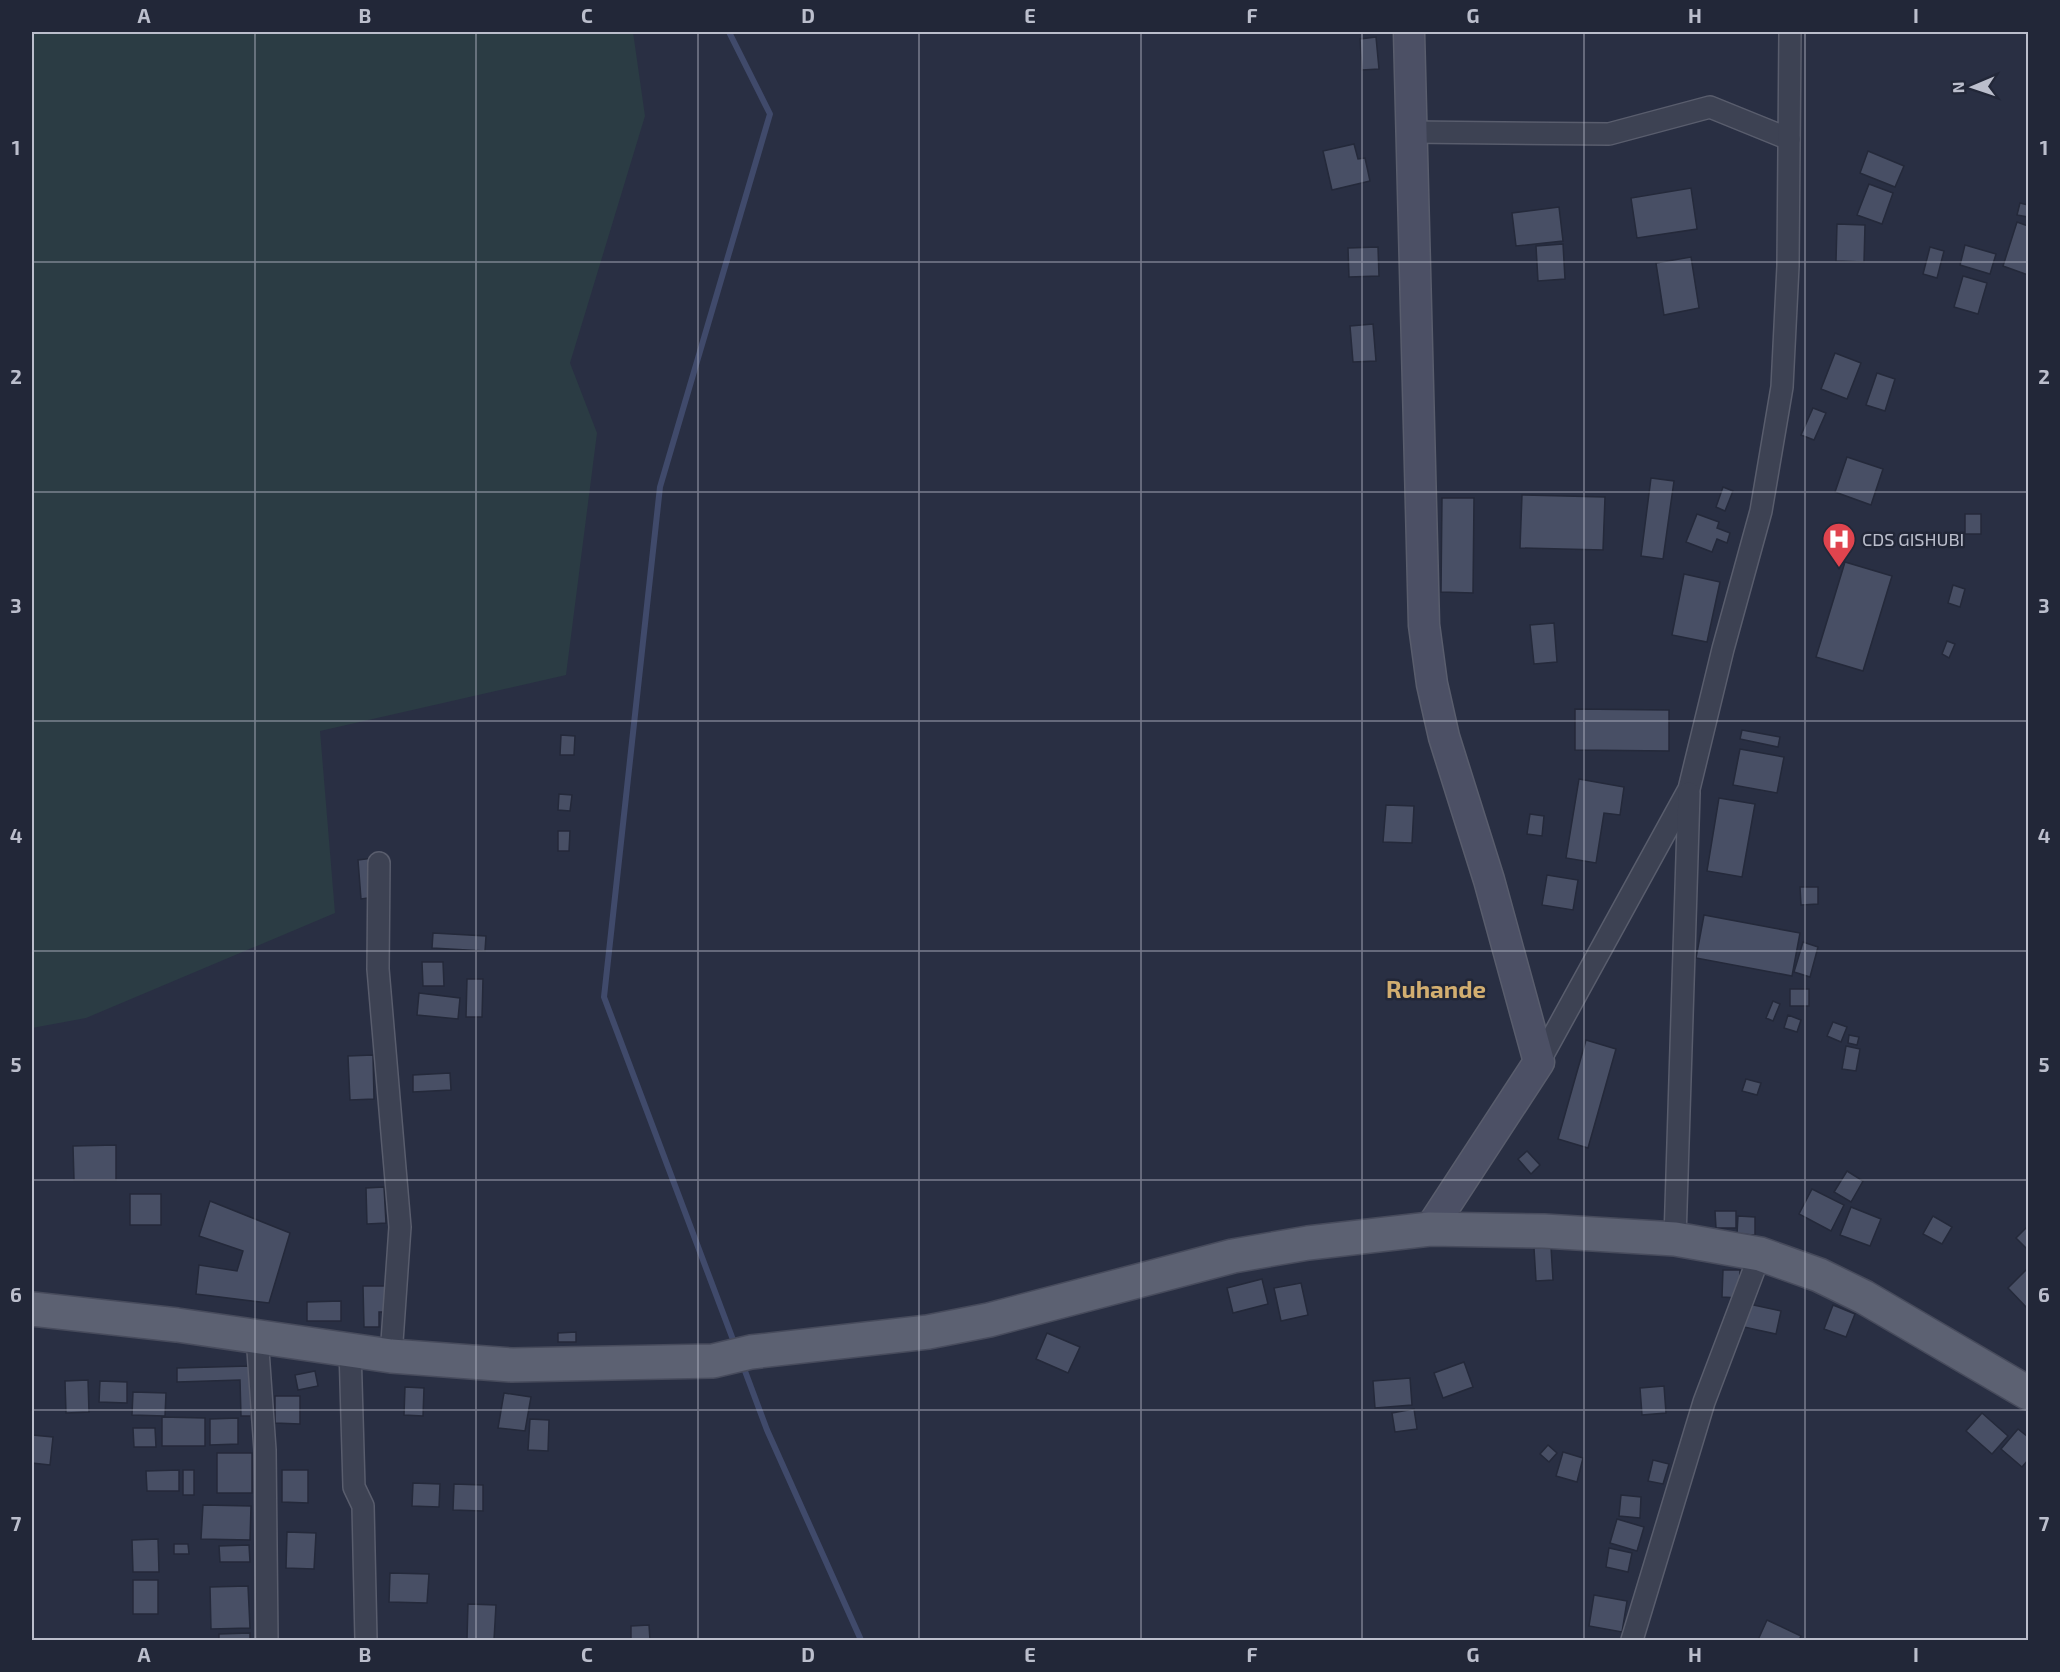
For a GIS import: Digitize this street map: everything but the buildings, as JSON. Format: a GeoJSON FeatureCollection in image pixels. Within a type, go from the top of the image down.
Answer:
{"type":"FeatureCollection","features":[{"type":"Feature","properties":{"kind":"main road"},"geometry":{"type":"LineString","coordinates":[[1410,32],[1424,625],[1430,672],[1444,737],[1489,880],[1539,1062],[1430,1229]]}},
{"type":"Feature","properties":{"kind":"main road"},"geometry":{"type":"LineString","coordinates":[[32,1309],[350,1348],[391,1356],[512,1365],[713,1361],[751,1352],[928,1332],[989,1320],[1233,1256],[1308,1243],[1430,1229],[1544,1231],[1675,1239],[1760,1254],[1819,1275],[1864,1297],[2028,1393]]}},
{"type":"Feature","properties":{"kind":"street"},"geometry":{"type":"LineString","coordinates":[[1675,1239],[1689,789],[1761,511],[1782,387],[1788,266],[1790,32]]}},
{"type":"Feature","properties":{"kind":"street"},"geometry":{"type":"LineString","coordinates":[[1412,132],[1609,134],[1710,106],[1789,139]]}},
{"type":"Feature","properties":{"kind":"street"},"geometry":{"type":"LineString","coordinates":[[1539,1062],[1689,789]]}},
{"type":"Feature","properties":{"kind":"street"},"geometry":{"type":"LineString","coordinates":[[379,863],[378,969],[400,1227],[391,1356]]}},
{"type":"Feature","properties":{"kind":"street"},"geometry":{"type":"LineString","coordinates":[[1632,1641],[1704,1402],[1760,1254]]}},
{"type":"Feature","properties":{"kind":"street"},"geometry":{"type":"LineString","coordinates":[[257,1336],[265,1450],[267,1641]]}},
{"type":"Feature","properties":{"kind":"street"},"geometry":{"type":"LineString","coordinates":[[350,1348],[354,1487],[363,1506],[366,1641]]}},
{"type":"Feature","properties":{"kind":"shaded area"},"geometry":{"type":"Polygon","coordinates":[[[32,32],[633,32],[645,116],[570,363],[597,433],[566,675],[320,731],[335,913],[86,1018],[32,1028],[32,32]]]}},
{"type":"Feature","properties":{"kind":"waterway"},"geometry":{"type":"LineString","coordinates":[[729,32],[770,114],[660,487],[604,997],[735,1345]]}},
{"type":"Feature","properties":{"kind":"waterway"},"geometry":{"type":"LineString","coordinates":[[742,1363],[767,1430],[861,1640]]}},
{"type":"Feature","properties":{"kind":"place","name":"CDS GISHUBI"},"geometry":{"type":"Point","coordinates":[1839,568]}},
{"type":"Feature","properties":{"kind":"district","name":"Ruhande"},"geometry":{"type":"Point","coordinates":[1436,988]}}]}
